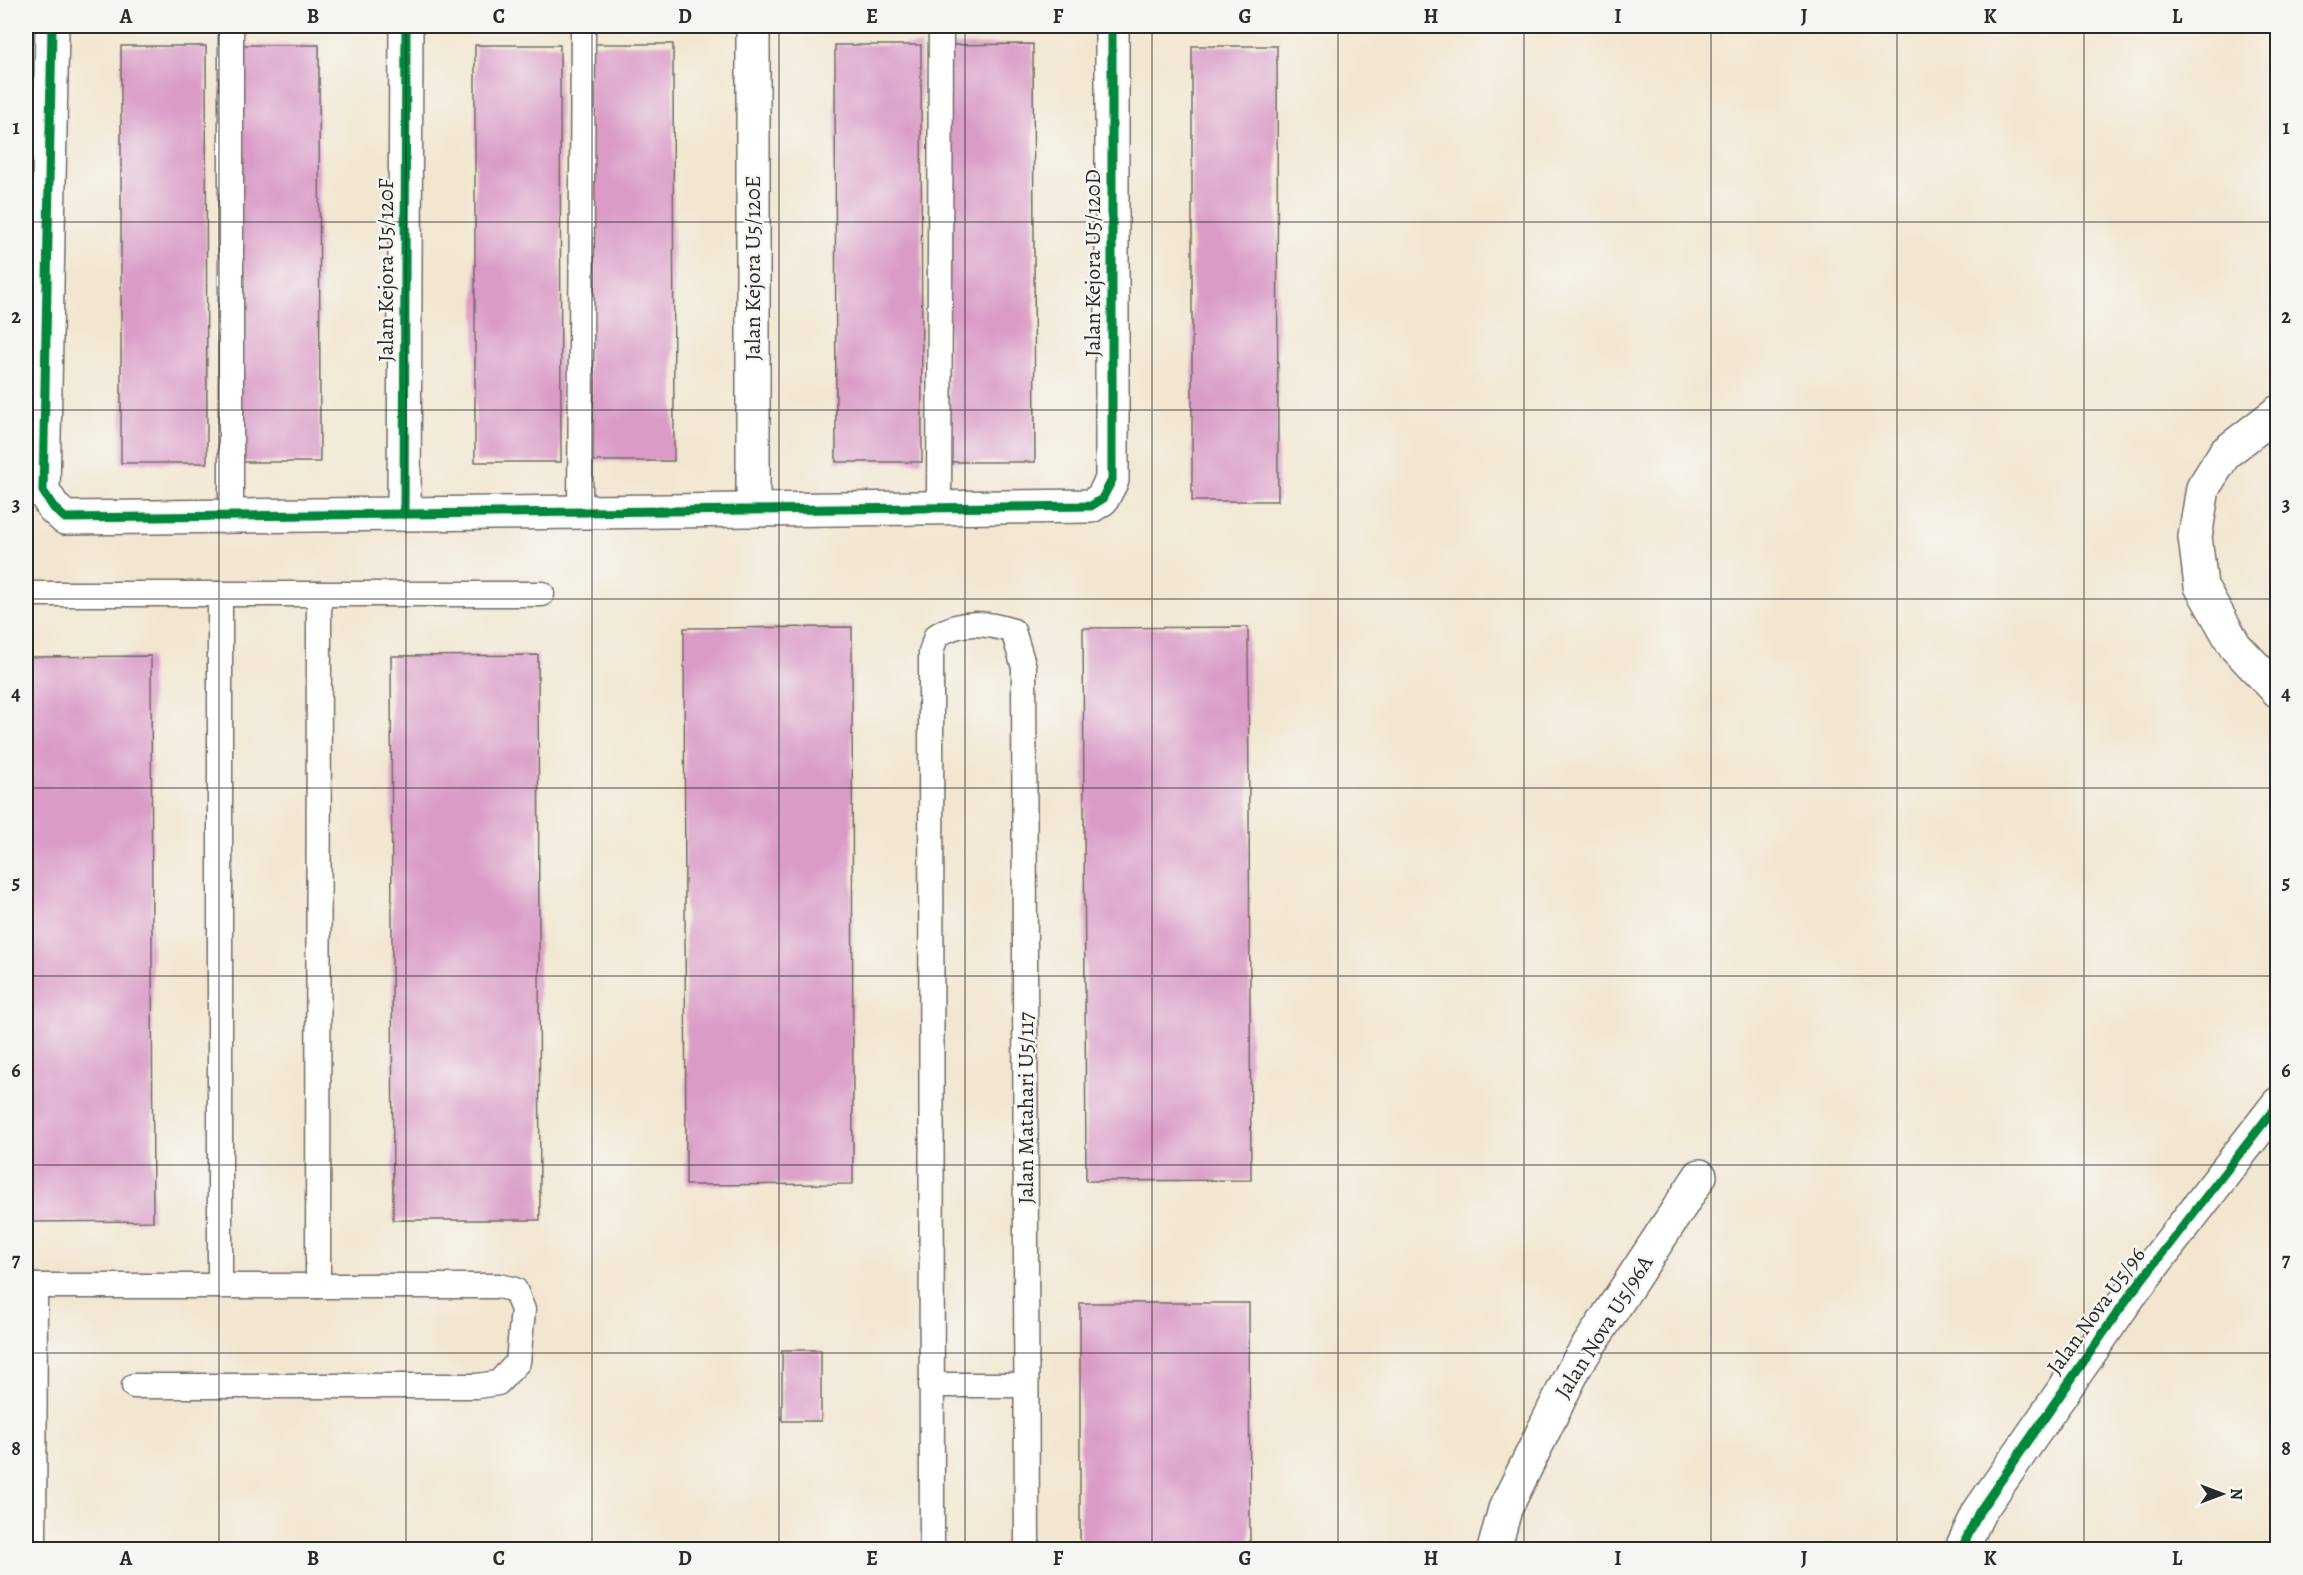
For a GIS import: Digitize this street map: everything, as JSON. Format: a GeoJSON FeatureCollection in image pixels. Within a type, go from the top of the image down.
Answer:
{"type":"FeatureCollection","features":[{"type":"Feature","properties":{"kind":"street"},"geometry":{"type":"LineString","coordinates":[[52,26],[36,288],[44,491],[54,508],[65,518],[939,507]]}},
{"type":"Feature","properties":{"kind":"street","name":"Jalan Kejora U5/120F"},"geometry":{"type":"LineString","coordinates":[[404,514],[406,26]]}},
{"type":"Feature","properties":{"kind":"street","name":"Jalan Kejora U5/120E"},"geometry":{"type":"LineString","coordinates":[[753,26],[753,510]]}},
{"type":"Feature","properties":{"kind":"street","name":"Jalan Kejora U5/120D"},"geometry":{"type":"LineString","coordinates":[[939,507],[1091,506],[1102,499],[1112,480],[1112,26]]}},
{"type":"Feature","properties":{"kind":"street"},"geometry":{"type":"LineString","coordinates":[[2277,412],[2225,453],[2203,488],[2195,537],[2201,586],[2235,646],[2277,692]]}},
{"type":"Feature","properties":{"kind":"street","name":"Jalan Nova U5/96"},"geometry":{"type":"LineString","coordinates":[[1961,1550],[1979,1512],[2129,1296],[2277,1104]]}},
{"type":"Feature","properties":{"kind":"street","name":"Jalan Nova U5/96A"},"geometry":{"type":"LineString","coordinates":[[1494,1550],[1505,1509],[1576,1365],[1700,1176]]}},
{"type":"Feature","properties":{"kind":"lane"},"geometry":{"type":"LineString","coordinates":[[231,26],[231,516]]}},
{"type":"Feature","properties":{"kind":"lane"},"geometry":{"type":"LineString","coordinates":[[580,512],[583,26]]}},
{"type":"Feature","properties":{"kind":"lane"},"geometry":{"type":"LineString","coordinates":[[939,507],[941,26]]}},
{"type":"Feature","properties":{"kind":"lane"},"geometry":{"type":"LineString","coordinates":[[26,594],[542,594]]}},
{"type":"Feature","properties":{"kind":"lane"},"geometry":{"type":"LineString","coordinates":[[220,594],[220,1286]]}},
{"type":"Feature","properties":{"kind":"lane"},"geometry":{"type":"LineString","coordinates":[[318,1286],[319,594]]}},
{"type":"Feature","properties":{"kind":"lane","name":"Jalan Matahari U5/117"},"geometry":{"type":"LineString","coordinates":[[931,1385],[931,653],[936,636],[949,627],[985,623],[1013,631],[1024,667],[1027,1550]]}},
{"type":"Feature","properties":{"kind":"lane"},"geometry":{"type":"LineString","coordinates":[[34,1550],[30,1286],[499,1286],[515,1290],[523,1310],[518,1362],[498,1383],[477,1386],[134,1386]]}},
{"type":"Feature","properties":{"kind":"lane"},"geometry":{"type":"LineString","coordinates":[[932,1550],[931,1385],[1026,1384]]}},
{"type":"Feature","properties":{"kind":"building"},"geometry":{"type":"Polygon","coordinates":[[[588,44],[673,44],[674,461],[588,461],[588,44]]]}},
{"type":"Feature","properties":{"kind":"building"},"geometry":{"type":"Polygon","coordinates":[[[1033,44],[1035,462],[948,462],[948,45],[1033,44]]]}},
{"type":"Feature","properties":{"kind":"building"},"geometry":{"type":"Polygon","coordinates":[[[233,45],[319,45],[320,462],[234,462],[233,45]]]}},
{"type":"Feature","properties":{"kind":"building"},"geometry":{"type":"Polygon","coordinates":[[[475,45],[560,45],[561,462],[475,462],[475,45]]]}},
{"type":"Feature","properties":{"kind":"building"},"geometry":{"type":"Polygon","coordinates":[[[835,45],[921,45],[922,462],[836,462],[835,45]]]}},
{"type":"Feature","properties":{"kind":"building"},"geometry":{"type":"Polygon","coordinates":[[[121,46],[206,46],[207,463],[121,463],[121,46]]]}},
{"type":"Feature","properties":{"kind":"building"},"geometry":{"type":"Polygon","coordinates":[[[1192,46],[1277,46],[1278,501],[1192,501],[1192,46]]]}},
{"type":"Feature","properties":{"kind":"building"},"geometry":{"type":"Polygon","coordinates":[[[852,627],[853,1184],[686,1185],[684,628],[852,627]]]}},
{"type":"Feature","properties":{"kind":"building"},"geometry":{"type":"Polygon","coordinates":[[[1248,627],[1251,1180],[1086,1181],[1083,628],[1248,627]]]}},
{"type":"Feature","properties":{"kind":"building"},"geometry":{"type":"Polygon","coordinates":[[[538,655],[540,1220],[393,1220],[391,656],[538,655]]]}},
{"type":"Feature","properties":{"kind":"building"},"geometry":{"type":"Polygon","coordinates":[[[151,656],[153,1221],[26,1222],[26,657],[151,656]]]}},
{"type":"Feature","properties":{"kind":"building"},"geometry":{"type":"Polygon","coordinates":[[[1080,1303],[1249,1303],[1250,1550],[1080,1550],[1080,1303]]]}},
{"type":"Feature","properties":{"kind":"building"},"geometry":{"type":"Polygon","coordinates":[[[782,1350],[821,1350],[821,1421],[782,1421],[782,1350]]]}},
{"type":"Feature","properties":{"kind":"cycle path"},"geometry":{"type":"LineString","coordinates":[[52,26],[43,491],[54,508],[65,518],[1091,506],[1102,499],[1112,480],[1112,26]]}},
{"type":"Feature","properties":{"kind":"cycle path"},"geometry":{"type":"LineString","coordinates":[[404,514],[406,26]]}},
{"type":"Feature","properties":{"kind":"cycle path"},"geometry":{"type":"LineString","coordinates":[[1961,1550],[1979,1512],[2129,1296],[2278,1104]]}}]}
